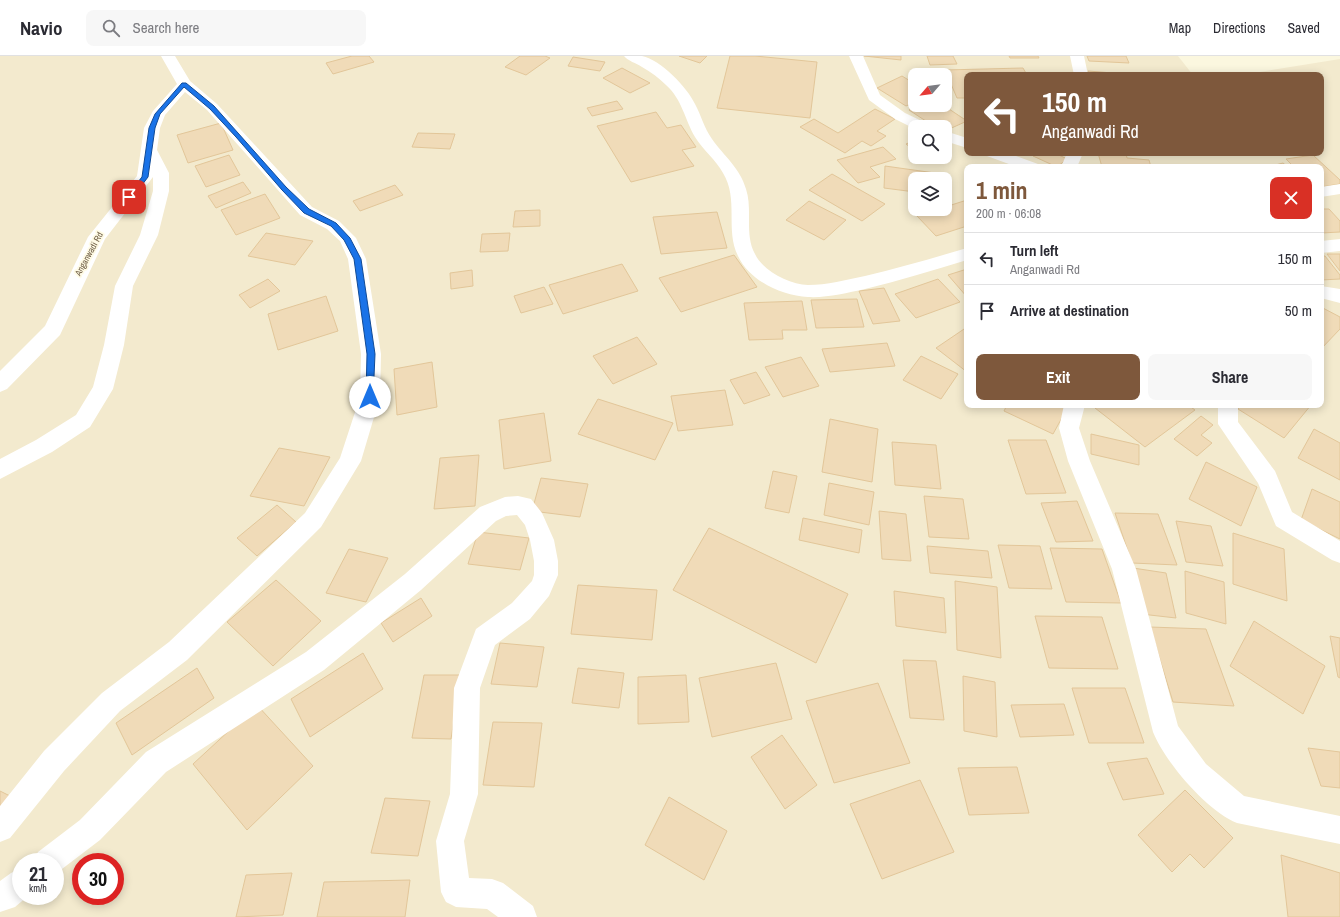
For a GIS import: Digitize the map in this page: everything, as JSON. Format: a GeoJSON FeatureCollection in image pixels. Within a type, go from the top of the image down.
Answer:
{"type":"FeatureCollection","features":[{"type":"Feature","properties":{"kind":"street"},"geometry":{"type":"LineString","coordinates":[[0,828],[54,761],[111,702],[178,651],[313,520],[350,461],[370,397],[371,354],[358,259],[347,238],[333,225],[306,211],[284,188],[239,135],[212,107],[184,84],[168,56]]}},
{"type":"Feature","properties":{"kind":"street"},"geometry":{"type":"LineString","coordinates":[[631,56],[643,61],[662,74],[678,90],[687,102],[699,132],[710,149],[725,165],[736,181],[739,196],[740,237],[747,258],[762,273],[785,286],[807,291],[842,288],[889,277],[964,255]]}},
{"type":"Feature","properties":{"kind":"street"},"geometry":{"type":"LineString","coordinates":[[856,56],[874,97],[908,120]]}},
{"type":"Feature","properties":{"kind":"street"},"geometry":{"type":"LineString","coordinates":[[1077,56],[1080,72]]}},
{"type":"Feature","properties":{"kind":"street","name":"Anganwadi Rd"},"geometry":{"type":"LineString","coordinates":[[0,384],[53,330],[97,237],[145,177],[152,128],[158,114],[184,84]]}},
{"type":"Feature","properties":{"kind":"street"},"geometry":{"type":"LineString","coordinates":[[952,138],[964,142]]}},
{"type":"Feature","properties":{"kind":"street"},"geometry":{"type":"LineString","coordinates":[[0,470],[44,446],[83,421],[103,389],[114,346],[124,286],[149,235],[161,191],[161,173],[149,150]]}},
{"type":"Feature","properties":{"kind":"street"},"geometry":{"type":"LineString","coordinates":[[1001,156],[1024,164]]}},
{"type":"Feature","properties":{"kind":"street"},"geometry":{"type":"LineString","coordinates":[[1324,192],[1340,190]]}},
{"type":"Feature","properties":{"kind":"street"},"geometry":{"type":"LineString","coordinates":[[1324,247],[1340,245]]}},
{"type":"Feature","properties":{"kind":"street"},"geometry":{"type":"LineString","coordinates":[[1324,293],[1340,296]]}},
{"type":"Feature","properties":{"kind":"street"},"geometry":{"type":"LineString","coordinates":[[1073,408],[1069,428],[1079,461],[1124,569],[1166,732],[1196,774],[1237,809],[1340,830]]}},
{"type":"Feature","properties":{"kind":"street"},"geometry":{"type":"LineString","coordinates":[[1228,408],[1228,424],[1267,478],[1284,519],[1340,553]]}},
{"type":"Feature","properties":{"kind":"street"},"geometry":{"type":"LineString","coordinates":[[60,853],[90,830],[156,762],[315,661],[413,582],[488,514],[502,506],[513,504],[523,506],[534,520],[542,540],[546,561],[546,575],[541,588],[521,611],[485,637],[467,688],[464,794],[450,841],[456,892],[492,894],[522,917]]}},
{"type":"Feature","properties":{"kind":"street"},"geometry":{"type":"LineString","coordinates":[[0,897],[12,890]]}},
{"type":"Feature","properties":{"kind":"shaded area"},"geometry":{"type":"Polygon","coordinates":[[[0,56],[1178,56],[1191,72],[964,72],[964,156],[1324,156],[1324,72],[1260,72],[1340,59],[1340,917],[0,917],[0,56]]]}},
{"type":"Feature","properties":{"kind":"building"},"geometry":{"type":"Polygon","coordinates":[[[352,56],[369,56],[374,62],[333,74],[326,63],[352,56]]]}},
{"type":"Feature","properties":{"kind":"building"},"geometry":{"type":"Polygon","coordinates":[[[520,56],[545,56],[550,58],[526,75],[505,67],[520,56]]]}},
{"type":"Feature","properties":{"kind":"building"},"geometry":{"type":"Polygon","coordinates":[[[679,56],[707,56],[700,63],[679,56]]]}},
{"type":"Feature","properties":{"kind":"building"},"geometry":{"type":"Polygon","coordinates":[[[730,56],[755,56],[817,62],[810,118],[717,108],[730,56]]]}},
{"type":"Feature","properties":{"kind":"building"},"geometry":{"type":"Polygon","coordinates":[[[864,56],[901,56],[901,60],[864,56]]]}},
{"type":"Feature","properties":{"kind":"building"},"geometry":{"type":"Polygon","coordinates":[[[927,56],[953,56],[957,64],[930,65],[927,56]]]}},
{"type":"Feature","properties":{"kind":"building"},"geometry":{"type":"Polygon","coordinates":[[[1009,56],[1038,56],[1039,58],[1010,58],[1009,56]]]}},
{"type":"Feature","properties":{"kind":"building"},"geometry":{"type":"Polygon","coordinates":[[[1087,56],[1126,56],[1129,63],[1089,61],[1087,56]]]}},
{"type":"Feature","properties":{"kind":"building"},"geometry":{"type":"Polygon","coordinates":[[[573,57],[605,62],[600,71],[568,66],[573,57]]]}},
{"type":"Feature","properties":{"kind":"building"},"geometry":{"type":"Polygon","coordinates":[[[622,68],[650,83],[630,93],[603,78],[622,68]]]}},
{"type":"Feature","properties":{"kind":"building"},"geometry":{"type":"Polygon","coordinates":[[[1023,68],[1025,72],[964,72],[964,98],[957,98],[952,86],[952,70],[1023,68]]]}},
{"type":"Feature","properties":{"kind":"building"},"geometry":{"type":"Polygon","coordinates":[[[902,76],[908,80],[908,105],[906,106],[877,88],[902,76]]]}},
{"type":"Feature","properties":{"kind":"building"},"geometry":{"type":"Polygon","coordinates":[[[617,101],[623,109],[592,116],[587,108],[617,101]]]}},
{"type":"Feature","properties":{"kind":"building"},"geometry":{"type":"Polygon","coordinates":[[[875,109],[895,119],[877,131],[886,136],[871,146],[862,141],[845,153],[800,127],[814,119],[838,133],[875,109]]]}},
{"type":"Feature","properties":{"kind":"building"},"geometry":{"type":"Polygon","coordinates":[[[952,111],[964,119],[964,122],[952,128],[952,120],[924,120],[912,112],[952,111]]]}},
{"type":"Feature","properties":{"kind":"building"},"geometry":{"type":"Polygon","coordinates":[[[656,112],[667,128],[681,125],[696,147],[682,150],[694,166],[631,182],[597,126],[656,112]]]}},
{"type":"Feature","properties":{"kind":"building"},"geometry":{"type":"Polygon","coordinates":[[[221,123],[233,150],[188,163],[177,135],[221,123]]]}},
{"type":"Feature","properties":{"kind":"building"},"geometry":{"type":"Polygon","coordinates":[[[418,133],[455,134],[450,149],[412,147],[418,133]]]}},
{"type":"Feature","properties":{"kind":"building"},"geometry":{"type":"Polygon","coordinates":[[[883,147],[896,159],[870,167],[880,177],[858,183],[837,160],[883,147]]]}},
{"type":"Feature","properties":{"kind":"building"},"geometry":{"type":"Polygon","coordinates":[[[229,155],[240,175],[206,187],[195,166],[229,155]]]}},
{"type":"Feature","properties":{"kind":"building"},"geometry":{"type":"Polygon","coordinates":[[[1033,156],[1061,156],[1067,159],[1061,164],[1050,164],[1033,156]]]}},
{"type":"Feature","properties":{"kind":"building"},"geometry":{"type":"Polygon","coordinates":[[[1099,156],[1126,156],[1127,158],[1149,160],[1150,164],[1101,164],[1099,156]]]}},
{"type":"Feature","properties":{"kind":"building"},"geometry":{"type":"Polygon","coordinates":[[[1314,156],[1323,164],[1291,164],[1286,159],[1314,156]]]}},
{"type":"Feature","properties":{"kind":"building"},"geometry":{"type":"Polygon","coordinates":[[[1324,165],[1340,180],[1340,184],[1324,187],[1324,165]]]}},
{"type":"Feature","properties":{"kind":"building"},"geometry":{"type":"Polygon","coordinates":[[[885,166],[928,172],[908,172],[908,191],[884,188],[885,166]]]}},
{"type":"Feature","properties":{"kind":"building"},"geometry":{"type":"Polygon","coordinates":[[[832,174],[885,204],[862,221],[809,190],[832,174]]]}},
{"type":"Feature","properties":{"kind":"building"},"geometry":{"type":"Polygon","coordinates":[[[243,182],[251,193],[216,208],[208,196],[243,182]]]}},
{"type":"Feature","properties":{"kind":"building"},"geometry":{"type":"Polygon","coordinates":[[[395,185],[403,195],[360,211],[353,201],[395,185]]]}},
{"type":"Feature","properties":{"kind":"building"},"geometry":{"type":"Polygon","coordinates":[[[265,194],[280,218],[236,235],[221,210],[265,194]]]}},
{"type":"Feature","properties":{"kind":"building"},"geometry":{"type":"Polygon","coordinates":[[[809,201],[846,220],[824,240],[786,220],[809,201]]]}},
{"type":"Feature","properties":{"kind":"building"},"geometry":{"type":"Polygon","coordinates":[[[964,201],[964,227],[936,236],[917,216],[952,216],[952,205],[964,201]]]}},
{"type":"Feature","properties":{"kind":"building"},"geometry":{"type":"Polygon","coordinates":[[[1324,209],[1329,209],[1340,221],[1340,232],[1324,233],[1324,209]]]}},
{"type":"Feature","properties":{"kind":"building"},"geometry":{"type":"Polygon","coordinates":[[[540,210],[540,226],[513,227],[515,211],[540,210]]]}},
{"type":"Feature","properties":{"kind":"building"},"geometry":{"type":"Polygon","coordinates":[[[717,212],[727,248],[661,254],[653,217],[717,212]]]}},
{"type":"Feature","properties":{"kind":"building"},"geometry":{"type":"Polygon","coordinates":[[[266,233],[313,241],[295,265],[248,256],[266,233]]]}},
{"type":"Feature","properties":{"kind":"building"},"geometry":{"type":"Polygon","coordinates":[[[510,233],[508,251],[480,252],[482,234],[510,233]]]}},
{"type":"Feature","properties":{"kind":"building"},"geometry":{"type":"Polygon","coordinates":[[[1327,254],[1340,254],[1340,271],[1327,254]]]}},
{"type":"Feature","properties":{"kind":"building"},"geometry":{"type":"Polygon","coordinates":[[[734,255],[757,287],[681,312],[659,278],[734,255]]]}},
{"type":"Feature","properties":{"kind":"building"},"geometry":{"type":"Polygon","coordinates":[[[1324,256],[1340,275],[1340,279],[1324,280],[1324,256]]]}},
{"type":"Feature","properties":{"kind":"building"},"geometry":{"type":"Polygon","coordinates":[[[622,264],[638,291],[563,314],[549,285],[622,264]]]}},
{"type":"Feature","properties":{"kind":"building"},"geometry":{"type":"Polygon","coordinates":[[[472,270],[473,286],[451,289],[450,273],[472,270]]]}},
{"type":"Feature","properties":{"kind":"building"},"geometry":{"type":"Polygon","coordinates":[[[964,270],[964,294],[948,275],[964,270]]]}},
{"type":"Feature","properties":{"kind":"building"},"geometry":{"type":"Polygon","coordinates":[[[268,279],[280,291],[250,308],[239,295],[268,279]]]}},
{"type":"Feature","properties":{"kind":"building"},"geometry":{"type":"Polygon","coordinates":[[[938,279],[960,302],[916,318],[895,294],[938,279]]]}},
{"type":"Feature","properties":{"kind":"building"},"geometry":{"type":"Polygon","coordinates":[[[544,287],[553,304],[521,313],[514,296],[544,287]]]}},
{"type":"Feature","properties":{"kind":"building"},"geometry":{"type":"Polygon","coordinates":[[[884,288],[900,321],[873,324],[859,291],[884,288]]]}},
{"type":"Feature","properties":{"kind":"building"},"geometry":{"type":"Polygon","coordinates":[[[326,296],[338,331],[278,350],[268,314],[326,296]]]}},
{"type":"Feature","properties":{"kind":"building"},"geometry":{"type":"Polygon","coordinates":[[[857,299],[864,327],[816,328],[811,300],[857,299]]]}},
{"type":"Feature","properties":{"kind":"building"},"geometry":{"type":"Polygon","coordinates":[[[802,301],[807,330],[782,330],[783,339],[749,340],[744,303],[802,301]]]}},
{"type":"Feature","properties":{"kind":"building"},"geometry":{"type":"Polygon","coordinates":[[[1324,309],[1340,317],[1340,329],[1324,346],[1324,309]]]}},
{"type":"Feature","properties":{"kind":"building"},"geometry":{"type":"Polygon","coordinates":[[[964,329],[964,370],[936,348],[964,329]]]}},
{"type":"Feature","properties":{"kind":"building"},"geometry":{"type":"Polygon","coordinates":[[[637,337],[657,364],[613,384],[593,356],[637,337]]]}},
{"type":"Feature","properties":{"kind":"building"},"geometry":{"type":"Polygon","coordinates":[[[887,343],[895,366],[830,372],[822,349],[887,343]]]}},
{"type":"Feature","properties":{"kind":"building"},"geometry":{"type":"Polygon","coordinates":[[[921,356],[958,374],[941,399],[903,380],[921,356]]]}},
{"type":"Feature","properties":{"kind":"building"},"geometry":{"type":"Polygon","coordinates":[[[801,357],[819,386],[783,397],[765,367],[801,357]]]}},
{"type":"Feature","properties":{"kind":"building"},"geometry":{"type":"Polygon","coordinates":[[[432,362],[437,407],[397,415],[394,369],[432,362]]]}},
{"type":"Feature","properties":{"kind":"building"},"geometry":{"type":"Polygon","coordinates":[[[756,372],[770,395],[744,404],[730,380],[756,372]]]}},
{"type":"Feature","properties":{"kind":"building"},"geometry":{"type":"Polygon","coordinates":[[[725,390],[733,425],[678,431],[671,396],[725,390]]]}},
{"type":"Feature","properties":{"kind":"building"},"geometry":{"type":"Polygon","coordinates":[[[598,399],[673,423],[655,460],[578,434],[598,399]]]}},
{"type":"Feature","properties":{"kind":"building"},"geometry":{"type":"Polygon","coordinates":[[[1006,408],[1067,408],[1053,434],[1004,411],[1006,408]]]}},
{"type":"Feature","properties":{"kind":"building"},"geometry":{"type":"Polygon","coordinates":[[[1095,408],[1192,408],[1195,410],[1145,447],[1095,408]]]}},
{"type":"Feature","properties":{"kind":"building"},"geometry":{"type":"Polygon","coordinates":[[[1239,408],[1309,408],[1284,438],[1238,409],[1239,408]]]}},
{"type":"Feature","properties":{"kind":"building"},"geometry":{"type":"Polygon","coordinates":[[[544,413],[551,461],[504,469],[499,420],[544,413]]]}},
{"type":"Feature","properties":{"kind":"building"},"geometry":{"type":"Polygon","coordinates":[[[1201,416],[1213,425],[1201,435],[1212,443],[1197,456],[1174,439],[1201,416]]]}},
{"type":"Feature","properties":{"kind":"building"},"geometry":{"type":"Polygon","coordinates":[[[830,419],[878,429],[872,482],[822,472],[830,419]]]}},
{"type":"Feature","properties":{"kind":"building"},"geometry":{"type":"Polygon","coordinates":[[[1314,429],[1340,443],[1340,480],[1298,458],[1314,429]]]}},
{"type":"Feature","properties":{"kind":"building"},"geometry":{"type":"Polygon","coordinates":[[[1091,434],[1139,445],[1139,465],[1091,454],[1091,434]]]}},
{"type":"Feature","properties":{"kind":"building"},"geometry":{"type":"Polygon","coordinates":[[[1008,440],[1046,440],[1066,493],[1026,494],[1008,440]]]}},
{"type":"Feature","properties":{"kind":"building"},"geometry":{"type":"Polygon","coordinates":[[[892,442],[936,445],[941,489],[895,485],[892,442]]]}},
{"type":"Feature","properties":{"kind":"building"},"geometry":{"type":"Polygon","coordinates":[[[279,448],[330,457],[304,506],[250,496],[279,448]]]}},
{"type":"Feature","properties":{"kind":"building"},"geometry":{"type":"Polygon","coordinates":[[[479,455],[475,506],[434,509],[440,458],[479,455]]]}},
{"type":"Feature","properties":{"kind":"building"},"geometry":{"type":"Polygon","coordinates":[[[1206,462],[1257,487],[1241,526],[1189,499],[1206,462]]]}},
{"type":"Feature","properties":{"kind":"building"},"geometry":{"type":"Polygon","coordinates":[[[773,471],[797,476],[789,513],[765,508],[773,471]]]}},
{"type":"Feature","properties":{"kind":"building"},"geometry":{"type":"Polygon","coordinates":[[[541,478],[588,484],[580,517],[532,511],[541,478]]]}},
{"type":"Feature","properties":{"kind":"building"},"geometry":{"type":"Polygon","coordinates":[[[829,483],[874,492],[869,525],[824,515],[829,483]]]}},
{"type":"Feature","properties":{"kind":"building"},"geometry":{"type":"Polygon","coordinates":[[[1312,489],[1340,502],[1340,539],[1301,520],[1312,489]]]}},
{"type":"Feature","properties":{"kind":"building"},"geometry":{"type":"Polygon","coordinates":[[[924,496],[963,499],[969,539],[929,537],[924,496]]]}},
{"type":"Feature","properties":{"kind":"building"},"geometry":{"type":"Polygon","coordinates":[[[1077,501],[1093,541],[1056,542],[1041,503],[1077,501]]]}},
{"type":"Feature","properties":{"kind":"building"},"geometry":{"type":"Polygon","coordinates":[[[277,505],[296,522],[257,556],[237,538],[277,505]]]}},
{"type":"Feature","properties":{"kind":"building"},"geometry":{"type":"Polygon","coordinates":[[[879,511],[906,514],[911,561],[882,559],[879,511]]]}},
{"type":"Feature","properties":{"kind":"building"},"geometry":{"type":"Polygon","coordinates":[[[1115,513],[1158,514],[1177,565],[1132,563],[1115,513]]]}},
{"type":"Feature","properties":{"kind":"building"},"geometry":{"type":"Polygon","coordinates":[[[803,518],[862,530],[859,553],[799,540],[803,518]]]}},
{"type":"Feature","properties":{"kind":"building"},"geometry":{"type":"Polygon","coordinates":[[[1176,521],[1211,526],[1223,566],[1186,562],[1176,521]]]}},
{"type":"Feature","properties":{"kind":"building"},"geometry":{"type":"Polygon","coordinates":[[[709,528],[848,594],[816,663],[673,590],[709,528]]]}},
{"type":"Feature","properties":{"kind":"building"},"geometry":{"type":"Polygon","coordinates":[[[478,532],[529,538],[520,570],[468,564],[478,532]]]}},
{"type":"Feature","properties":{"kind":"building"},"geometry":{"type":"Polygon","coordinates":[[[1233,533],[1284,549],[1287,601],[1233,584],[1233,533]]]}},
{"type":"Feature","properties":{"kind":"building"},"geometry":{"type":"Polygon","coordinates":[[[998,545],[1040,546],[1052,589],[1009,588],[998,545]]]}},
{"type":"Feature","properties":{"kind":"building"},"geometry":{"type":"Polygon","coordinates":[[[927,546],[988,551],[992,578],[930,573],[927,546]]]}},
{"type":"Feature","properties":{"kind":"building"},"geometry":{"type":"Polygon","coordinates":[[[1050,548],[1102,549],[1121,603],[1066,602],[1050,548]]]}},
{"type":"Feature","properties":{"kind":"building"},"geometry":{"type":"Polygon","coordinates":[[[349,549],[388,558],[366,602],[326,593],[349,549]]]}},
{"type":"Feature","properties":{"kind":"building"},"geometry":{"type":"Polygon","coordinates":[[[1133,568],[1166,573],[1176,618],[1141,614],[1133,568]]]}},
{"type":"Feature","properties":{"kind":"building"},"geometry":{"type":"Polygon","coordinates":[[[1185,571],[1224,582],[1226,624],[1186,613],[1185,571]]]}},
{"type":"Feature","properties":{"kind":"building"},"geometry":{"type":"Polygon","coordinates":[[[276,580],[321,621],[273,666],[227,622],[276,580]]]}},
{"type":"Feature","properties":{"kind":"building"},"geometry":{"type":"Polygon","coordinates":[[[955,581],[997,587],[1001,658],[957,650],[955,581]]]}},
{"type":"Feature","properties":{"kind":"building"},"geometry":{"type":"Polygon","coordinates":[[[578,585],[657,590],[652,640],[571,634],[578,585]]]}},
{"type":"Feature","properties":{"kind":"building"},"geometry":{"type":"Polygon","coordinates":[[[894,591],[944,598],[946,633],[896,626],[894,591]]]}},
{"type":"Feature","properties":{"kind":"building"},"geometry":{"type":"Polygon","coordinates":[[[421,598],[432,616],[393,642],[381,623],[421,598]]]}},
{"type":"Feature","properties":{"kind":"building"},"geometry":{"type":"Polygon","coordinates":[[[1035,616],[1102,617],[1118,669],[1049,668],[1035,616]]]}},
{"type":"Feature","properties":{"kind":"building"},"geometry":{"type":"Polygon","coordinates":[[[1254,621],[1325,666],[1303,714],[1230,666],[1254,621]]]}},
{"type":"Feature","properties":{"kind":"building"},"geometry":{"type":"Polygon","coordinates":[[[1150,627],[1206,629],[1234,706],[1173,702],[1150,627]]]}},
{"type":"Feature","properties":{"kind":"building"},"geometry":{"type":"Polygon","coordinates":[[[1330,636],[1340,638],[1340,678],[1338,677],[1330,636]]]}},
{"type":"Feature","properties":{"kind":"building"},"geometry":{"type":"Polygon","coordinates":[[[500,643],[544,647],[537,687],[491,684],[500,643]]]}},
{"type":"Feature","properties":{"kind":"building"},"geometry":{"type":"Polygon","coordinates":[[[363,653],[383,689],[310,737],[291,699],[363,653]]]}},
{"type":"Feature","properties":{"kind":"building"},"geometry":{"type":"Polygon","coordinates":[[[903,660],[936,661],[944,720],[910,718],[903,660]]]}},
{"type":"Feature","properties":{"kind":"building"},"geometry":{"type":"Polygon","coordinates":[[[776,663],[792,719],[712,737],[699,678],[776,663]]]}},
{"type":"Feature","properties":{"kind":"building"},"geometry":{"type":"Polygon","coordinates":[[[197,668],[214,698],[132,755],[116,723],[197,668]]]}},
{"type":"Feature","properties":{"kind":"building"},"geometry":{"type":"Polygon","coordinates":[[[578,668],[624,673],[619,708],[572,703],[578,668]]]}},
{"type":"Feature","properties":{"kind":"building"},"geometry":{"type":"Polygon","coordinates":[[[424,675],[461,675],[451,739],[412,738],[424,675]]]}},
{"type":"Feature","properties":{"kind":"building"},"geometry":{"type":"Polygon","coordinates":[[[686,675],[689,722],[638,724],[638,677],[686,675]]]}},
{"type":"Feature","properties":{"kind":"building"},"geometry":{"type":"Polygon","coordinates":[[[963,676],[995,682],[997,737],[964,731],[963,676]]]}},
{"type":"Feature","properties":{"kind":"building"},"geometry":{"type":"Polygon","coordinates":[[[878,683],[910,763],[834,783],[806,701],[878,683]]]}},
{"type":"Feature","properties":{"kind":"building"},"geometry":{"type":"Polygon","coordinates":[[[1072,688],[1125,688],[1144,743],[1089,743],[1072,688]]]}},
{"type":"Feature","properties":{"kind":"building"},"geometry":{"type":"Polygon","coordinates":[[[1064,704],[1074,735],[1020,737],[1011,705],[1064,704]]]}},
{"type":"Feature","properties":{"kind":"building"},"geometry":{"type":"Polygon","coordinates":[[[257,705],[313,766],[247,830],[193,764],[257,705]]]}},
{"type":"Feature","properties":{"kind":"building"},"geometry":{"type":"Polygon","coordinates":[[[493,722],[542,723],[534,787],[483,785],[493,722]]]}},
{"type":"Feature","properties":{"kind":"building"},"geometry":{"type":"Polygon","coordinates":[[[782,735],[817,785],[785,809],[751,757],[782,735]]]}},
{"type":"Feature","properties":{"kind":"building"},"geometry":{"type":"Polygon","coordinates":[[[1308,748],[1340,752],[1340,788],[1321,786],[1308,748]]]}},
{"type":"Feature","properties":{"kind":"building"},"geometry":{"type":"Polygon","coordinates":[[[1147,758],[1164,794],[1123,800],[1107,763],[1147,758]]]}},
{"type":"Feature","properties":{"kind":"building"},"geometry":{"type":"Polygon","coordinates":[[[1017,767],[1029,813],[969,815],[958,768],[1017,767]]]}},
{"type":"Feature","properties":{"kind":"building"},"geometry":{"type":"Polygon","coordinates":[[[920,780],[954,852],[882,879],[850,804],[920,780]]]}},
{"type":"Feature","properties":{"kind":"building"},"geometry":{"type":"Polygon","coordinates":[[[1185,790],[1233,838],[1204,868],[1190,854],[1172,872],[1138,835],[1185,790]]]}},
{"type":"Feature","properties":{"kind":"building"},"geometry":{"type":"Polygon","coordinates":[[[0,791],[10,796],[0,808],[0,791]]]}},
{"type":"Feature","properties":{"kind":"building"},"geometry":{"type":"Polygon","coordinates":[[[669,797],[727,831],[704,880],[645,845],[669,797]]]}},
{"type":"Feature","properties":{"kind":"building"},"geometry":{"type":"Polygon","coordinates":[[[385,798],[430,801],[418,856],[371,853],[385,798]]]}},
{"type":"Feature","properties":{"kind":"building"},"geometry":{"type":"Polygon","coordinates":[[[1281,855],[1340,873],[1340,917],[1288,917],[1281,855]]]}},
{"type":"Feature","properties":{"kind":"building"},"geometry":{"type":"Polygon","coordinates":[[[292,873],[283,915],[236,917],[246,875],[292,873]]]}},
{"type":"Feature","properties":{"kind":"building"},"geometry":{"type":"Polygon","coordinates":[[[410,880],[405,917],[317,917],[324,882],[410,880]]]}},
{"type":"Feature","properties":{"kind":"route"},"geometry":{"type":"LineString","coordinates":[[129,197],[145,177],[152,128],[158,114],[184,84],[212,107],[239,135],[284,188],[306,211],[333,225],[347,238],[358,259],[371,354],[370,397]]}}]}
